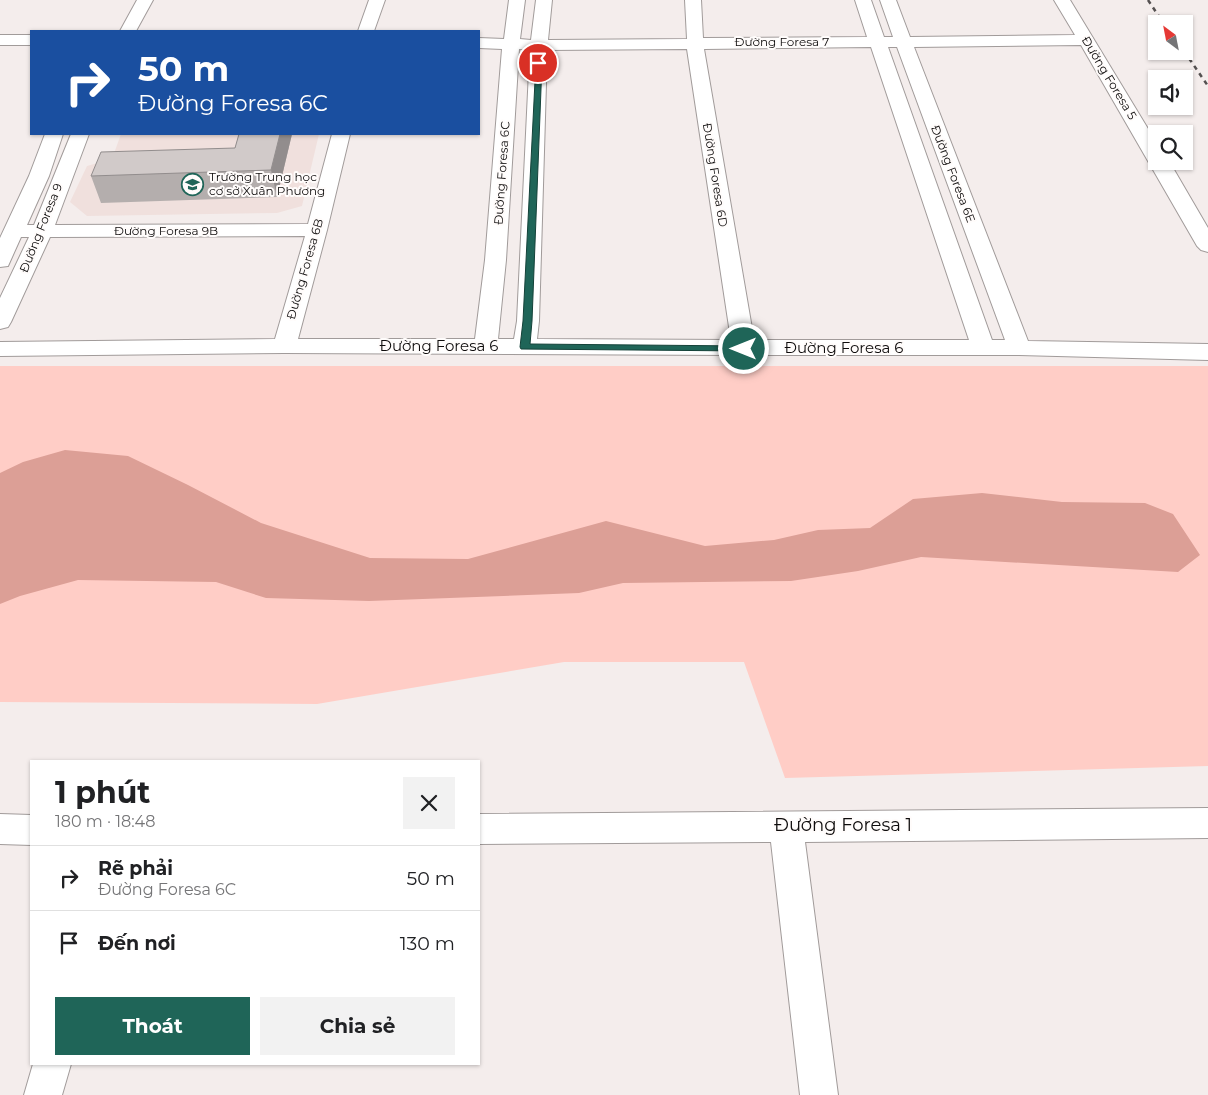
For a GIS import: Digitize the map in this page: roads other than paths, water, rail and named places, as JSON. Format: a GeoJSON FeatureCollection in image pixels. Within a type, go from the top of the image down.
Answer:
{"type":"FeatureCollection","features":[{"type":"Feature","properties":{"kind":"street"},"geometry":{"type":"LineString","coordinates":[[129,30],[145,0]]}},
{"type":"Feature","properties":{"kind":"street"},"geometry":{"type":"LineString","coordinates":[[366,30],[377,0]]}},
{"type":"Feature","properties":{"kind":"street","name":"Đường Foresa 6C"},"geometry":{"type":"LineString","coordinates":[[485,347],[502,185],[511,44],[517,0]]}},
{"type":"Feature","properties":{"kind":"street"},"geometry":{"type":"LineString","coordinates":[[524,347],[528,321],[539,45],[544,0]]}},
{"type":"Feature","properties":{"kind":"street","name":"Đường Foresa 6D"},"geometry":{"type":"LineString","coordinates":[[693,0],[698,69],[744,349]]}},
{"type":"Feature","properties":{"kind":"street","name":"Đường Foresa 6E"},"geometry":{"type":"LineString","coordinates":[[863,0],[983,348]]}},
{"type":"Feature","properties":{"kind":"street","name":"Đường Foresa 6E"},"geometry":{"type":"LineString","coordinates":[[888,0],[1019,348]]}},
{"type":"Feature","properties":{"kind":"street","name":"Đường Foresa 5"},"geometry":{"type":"LineString","coordinates":[[1062,0],[1148,143]]}},
{"type":"Feature","properties":{"kind":"street"},"geometry":{"type":"LineString","coordinates":[[0,40],[30,40]]}},
{"type":"Feature","properties":{"kind":"street","name":"Đường Foresa 7"},"geometry":{"type":"LineString","coordinates":[[480,43],[539,45],[1086,40]]}},
{"type":"Feature","properties":{"kind":"street","name":"Đường Foresa 9"},"geometry":{"type":"LineString","coordinates":[[0,261],[39,176],[54,135]]}},
{"type":"Feature","properties":{"kind":"street","name":"Đường Foresa 9"},"geometry":{"type":"LineString","coordinates":[[0,322],[42,231],[80,135]]}},
{"type":"Feature","properties":{"kind":"street","name":"Đường Foresa 6B"},"geometry":{"type":"LineString","coordinates":[[284,346],[317,230],[341,135]]}},
{"type":"Feature","properties":{"kind":"street"},"geometry":{"type":"LineString","coordinates":[[1164,170],[1208,246]]}},
{"type":"Feature","properties":{"kind":"street","name":"Đường Foresa 9B"},"geometry":{"type":"LineString","coordinates":[[14,231],[317,230]]}},
{"type":"Feature","properties":{"kind":"street","name":"Đường Foresa 6"},"geometry":{"type":"LineString","coordinates":[[0,349],[284,346],[744,349],[1019,348],[1208,352]]}},
{"type":"Feature","properties":{"kind":"street","name":"Đường Foresa 1"},"geometry":{"type":"LineString","coordinates":[[480,829],[1208,823]]}},
{"type":"Feature","properties":{"kind":"street"},"geometry":{"type":"LineString","coordinates":[[786,825],[819,1095]]}},
{"type":"Feature","properties":{"kind":"street"},"geometry":{"type":"LineString","coordinates":[[0,830],[30,830]]}},
{"type":"Feature","properties":{"kind":"street"},"geometry":{"type":"LineString","coordinates":[[43,1095],[52,1065]]}},
{"type":"Feature","properties":{"kind":"railway"},"geometry":{"type":"LineString","coordinates":[[1148,0],[1158,15]]}},
{"type":"Feature","properties":{"kind":"railway"},"geometry":{"type":"LineString","coordinates":[[1190,60],[1208,86]]}},
{"type":"Feature","properties":{"kind":"place","name":"Trường Trung học cơ sở Xuân Phương"},"geometry":{"type":"Point","coordinates":[193,184]}}]}
